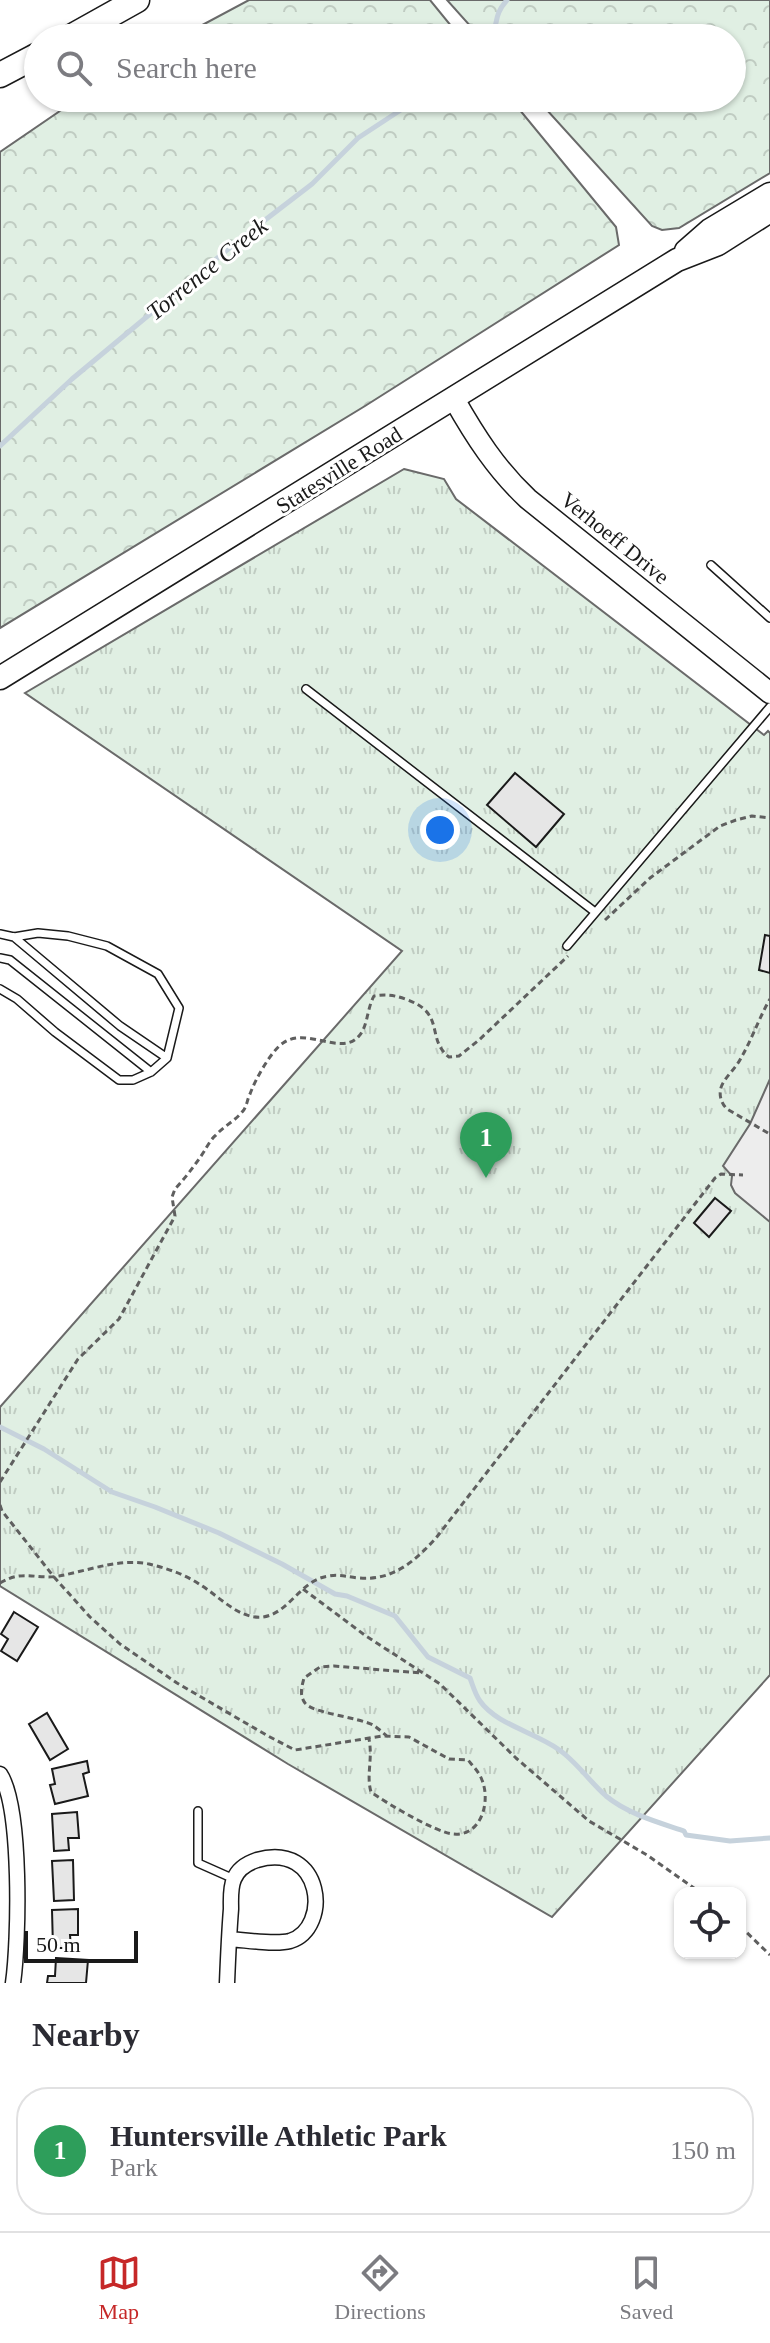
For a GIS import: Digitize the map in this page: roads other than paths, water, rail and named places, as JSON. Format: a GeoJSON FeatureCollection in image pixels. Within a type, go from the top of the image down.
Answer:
{"type":"FeatureCollection","features":[{"type":"Feature","properties":{"kind":"highway"},"geometry":{"type":"LineString","coordinates":[[94,24],[137,0]]}},
{"type":"Feature","properties":{"kind":"highway"},"geometry":{"type":"LineString","coordinates":[[0,75],[24,62]]}},
{"type":"Feature","properties":{"kind":"main road","name":"Statesville Road"},"geometry":{"type":"LineString","coordinates":[[0,678],[677,260],[710,230],[770,194]]}},
{"type":"Feature","properties":{"kind":"main road","name":"Statesville Road"},"geometry":{"type":"LineString","coordinates":[[677,260],[718,244],[770,211]]}},
{"type":"Feature","properties":{"kind":"street","name":"Verhoeff Drive"},"geometry":{"type":"LineString","coordinates":[[454,399],[487,454],[528,499],[770,693]]}},
{"type":"Feature","properties":{"kind":"street"},"geometry":{"type":"LineString","coordinates":[[0,1774],[11,1803],[14,1829],[17,1956],[13,1983]]}},
{"type":"Feature","properties":{"kind":"street"},"geometry":{"type":"LineString","coordinates":[[227,1983],[229,1939],[234,1879],[244,1866],[253,1861],[273,1858],[297,1862],[310,1874],[315,1904],[308,1928],[294,1940],[229,1939]]}},
{"type":"Feature","properties":{"kind":"lane"},"geometry":{"type":"LineString","coordinates":[[711,565],[770,618]]}},
{"type":"Feature","properties":{"kind":"lane"},"geometry":{"type":"LineString","coordinates":[[306,689],[595,912]]}},
{"type":"Feature","properties":{"kind":"lane"},"geometry":{"type":"LineString","coordinates":[[567,946],[770,707]]}},
{"type":"Feature","properties":{"kind":"lane"},"geometry":{"type":"LineString","coordinates":[[0,934],[14,937],[38,933],[68,936],[107,946],[158,974],[179,1008],[167,1058],[151,1072],[133,1080],[119,1080],[0,989]]}},
{"type":"Feature","properties":{"kind":"lane"},"geometry":{"type":"LineString","coordinates":[[14,937],[120,1026],[167,1058]]}},
{"type":"Feature","properties":{"kind":"lane"},"geometry":{"type":"LineString","coordinates":[[0,958],[10,960],[151,1072]]}},
{"type":"Feature","properties":{"kind":"lane"},"geometry":{"type":"LineString","coordinates":[[198,1811],[198,1863],[234,1879]]}},
{"type":"Feature","properties":{"kind":"waterway","name":"Torrence Creek"},"geometry":{"type":"LineString","coordinates":[[496,24],[499,11],[507,0]]}},
{"type":"Feature","properties":{"kind":"waterway","name":"Torrence Creek"},"geometry":{"type":"LineString","coordinates":[[0,446],[72,379],[239,240],[312,184],[358,138],[398,112]]}},
{"type":"Feature","properties":{"kind":"waterway"},"geometry":{"type":"LineString","coordinates":[[0,1427],[44,1449],[112,1492],[219,1533],[335,1594],[395,1616],[428,1657],[470,1678],[477,1696],[487,1709],[505,1722],[558,1749],[606,1796],[624,1808],[684,1831],[686,1835],[730,1841],[770,1838]]}},
{"type":"Feature","properties":{"kind":"place","name":"Huntersville Athletic Park"},"geometry":{"type":"Point","coordinates":[486,1178]}}]}
